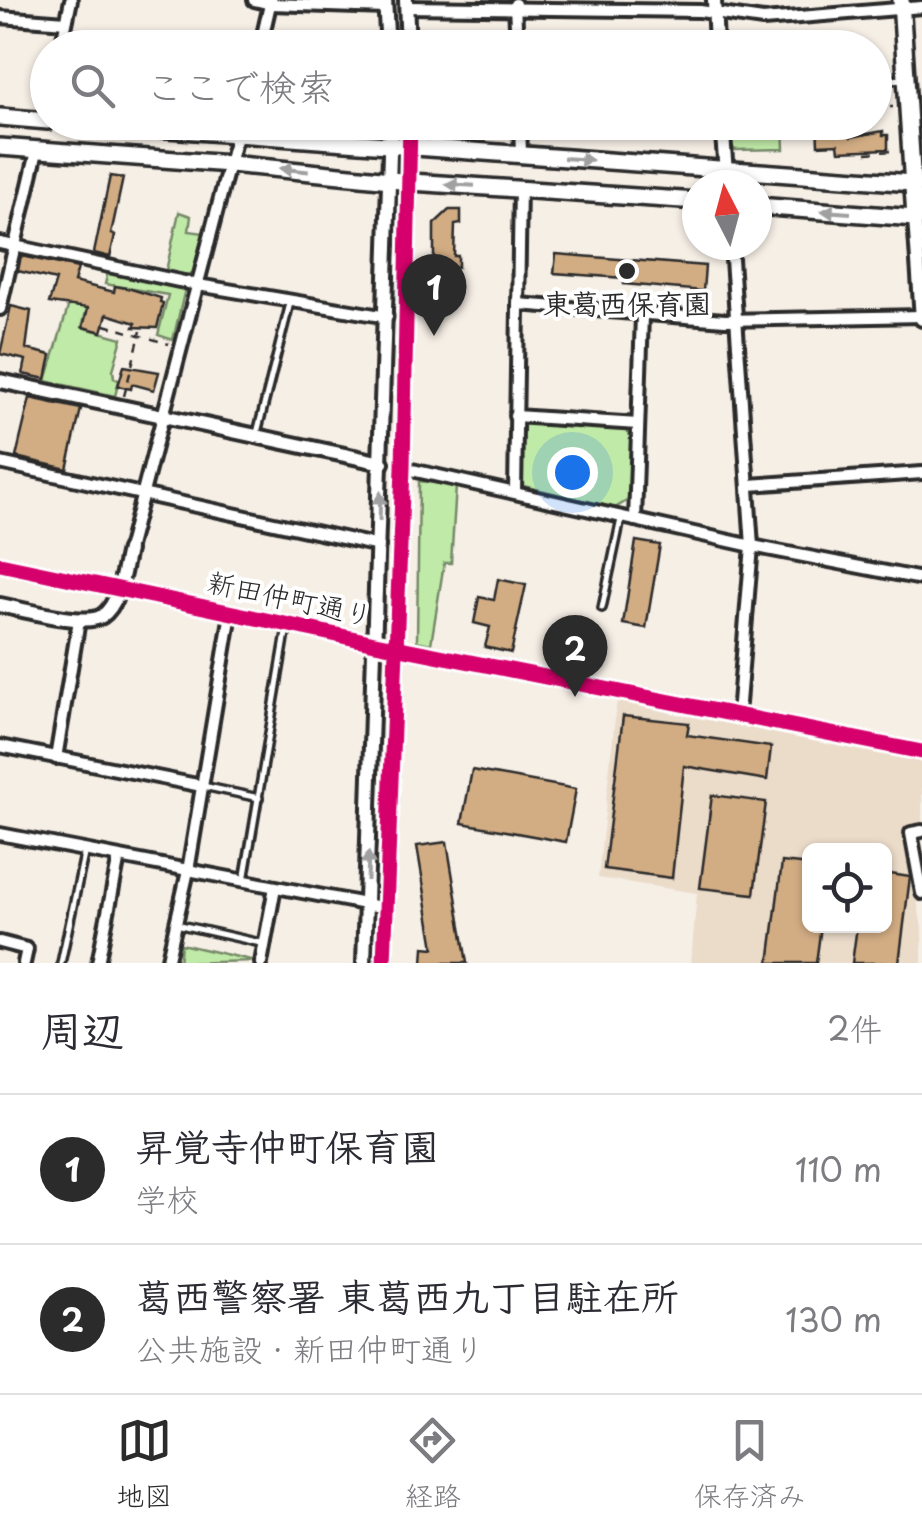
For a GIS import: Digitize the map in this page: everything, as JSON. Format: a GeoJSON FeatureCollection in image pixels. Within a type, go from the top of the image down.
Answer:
{"type":"FeatureCollection","features":[{"type":"Feature","properties":{"kind":"main road"},"geometry":{"type":"LineString","coordinates":[[772,207],[915,218],[902,4]]}},
{"type":"Feature","properties":{"kind":"main road"},"geometry":{"type":"LineString","coordinates":[[0,117],[30,116]]}},
{"type":"Feature","properties":{"kind":"main road"},"geometry":{"type":"LineString","coordinates":[[338,140],[522,154],[682,173]]}},
{"type":"Feature","properties":{"kind":"main road"},"geometry":{"type":"LineString","coordinates":[[0,148],[682,200]]}},
{"type":"Feature","properties":{"kind":"main road"},"geometry":{"type":"LineString","coordinates":[[772,179],[913,182]]}},
{"type":"Feature","properties":{"kind":"street"},"geometry":{"type":"LineString","coordinates":[[64,30],[72,0]]}},
{"type":"Feature","properties":{"kind":"street"},"geometry":{"type":"LineString","coordinates":[[254,0],[386,4],[387,30]]}},
{"type":"Feature","properties":{"kind":"street"},"geometry":{"type":"LineString","coordinates":[[264,30],[271,2]]}},
{"type":"Feature","properties":{"kind":"street"},"geometry":{"type":"LineString","coordinates":[[407,30],[406,3],[714,7],[764,20],[902,4],[922,6]]}},
{"type":"Feature","properties":{"kind":"street"},"geometry":{"type":"LineString","coordinates":[[515,3],[516,30]]}},
{"type":"Feature","properties":{"kind":"street"},"geometry":{"type":"LineString","coordinates":[[0,16],[66,22]]}},
{"type":"Feature","properties":{"kind":"street"},"geometry":{"type":"LineString","coordinates":[[0,606],[80,620],[100,618],[108,609],[118,588],[236,140]]}},
{"type":"Feature","properties":{"kind":"street"},"geometry":{"type":"LineString","coordinates":[[364,963],[392,140]]}},
{"type":"Feature","properties":{"kind":"street"},"geometry":{"type":"LineString","coordinates":[[384,963],[411,140]]}},
{"type":"Feature","properties":{"kind":"street"},"geometry":{"type":"LineString","coordinates":[[521,140],[522,154]]}},
{"type":"Feature","properties":{"kind":"street"},"geometry":{"type":"LineString","coordinates":[[723,140],[725,170]]}},
{"type":"Feature","properties":{"kind":"street"},"geometry":{"type":"LineString","coordinates":[[0,308],[37,151]]}},
{"type":"Feature","properties":{"kind":"street"},"geometry":{"type":"LineString","coordinates":[[515,491],[520,188]]}},
{"type":"Feature","properties":{"kind":"street"},"geometry":{"type":"LineString","coordinates":[[518,304],[736,320],[922,318],[915,218]]}},
{"type":"Feature","properties":{"kind":"street"},"geometry":{"type":"LineString","coordinates":[[0,243],[198,285],[387,317]]}},
{"type":"Feature","properties":{"kind":"street"},"geometry":{"type":"LineString","coordinates":[[731,260],[752,546],[738,715]]}},
{"type":"Feature","properties":{"kind":"street"},"geometry":{"type":"LineString","coordinates":[[636,520],[642,315]]}},
{"type":"Feature","properties":{"kind":"street"},"geometry":{"type":"LineString","coordinates":[[0,381],[382,463]]}},
{"type":"Feature","properties":{"kind":"street"},"geometry":{"type":"LineString","coordinates":[[515,416],[638,424]]}},
{"type":"Feature","properties":{"kind":"street"},"geometry":{"type":"LineString","coordinates":[[0,463],[379,546]]}},
{"type":"Feature","properties":{"kind":"street"},"geometry":{"type":"LineString","coordinates":[[403,468],[752,546],[922,579]]}},
{"type":"Feature","properties":{"kind":"street"},"geometry":{"type":"LineString","coordinates":[[749,485],[922,474]]}},
{"type":"Feature","properties":{"kind":"street","name":"新田仲町通り"},"geometry":{"type":"LineString","coordinates":[[0,564],[922,752]]}},
{"type":"Feature","properties":{"kind":"street"},"geometry":{"type":"LineString","coordinates":[[168,963],[188,870],[231,613]]}},
{"type":"Feature","properties":{"kind":"street"},"geometry":{"type":"LineString","coordinates":[[56,758],[80,620]]}},
{"type":"Feature","properties":{"kind":"street"},"geometry":{"type":"LineString","coordinates":[[0,746],[202,786]]}},
{"type":"Feature","properties":{"kind":"street"},"geometry":{"type":"LineString","coordinates":[[922,831],[911,833],[922,893]]}},
{"type":"Feature","properties":{"kind":"street"},"geometry":{"type":"LineString","coordinates":[[0,834],[386,908]]}},
{"type":"Feature","properties":{"kind":"street"},"geometry":{"type":"LineString","coordinates":[[98,963],[119,856]]}},
{"type":"Feature","properties":{"kind":"street"},"geometry":{"type":"LineString","coordinates":[[260,963],[275,888]]}},
{"type":"Feature","properties":{"kind":"street"},"geometry":{"type":"LineString","coordinates":[[0,942],[27,949],[24,963]]}},
{"type":"Feature","properties":{"kind":"lane"},"geometry":{"type":"LineString","coordinates":[[892,80],[906,79]]}},
{"type":"Feature","properties":{"kind":"lane"},"geometry":{"type":"LineString","coordinates":[[256,436],[290,300]]}},
{"type":"Feature","properties":{"kind":"lane"},"geometry":{"type":"LineString","coordinates":[[602,608],[622,517]]}},
{"type":"Feature","properties":{"kind":"lane"},"geometry":{"type":"LineString","coordinates":[[244,881],[288,625]]}},
{"type":"Feature","properties":{"kind":"lane"},"geometry":{"type":"LineString","coordinates":[[584,683],[594,638]]}},
{"type":"Feature","properties":{"kind":"lane"},"geometry":{"type":"LineString","coordinates":[[202,786],[258,798]]}},
{"type":"Feature","properties":{"kind":"lane"},"geometry":{"type":"LineString","coordinates":[[61,963],[85,850]]}},
{"type":"Feature","properties":{"kind":"lane"},"geometry":{"type":"LineString","coordinates":[[176,924],[264,944]]}},
{"type":"Feature","properties":{"kind":"path"},"geometry":{"type":"LineString","coordinates":[[892,106],[894,97],[908,96]]}},
{"type":"Feature","properties":{"kind":"path"},"geometry":{"type":"LineString","coordinates":[[866,154],[898,150],[899,155]]}},
{"type":"Feature","properties":{"kind":"path"},"geometry":{"type":"LineString","coordinates":[[106,325],[182,347]]}},
{"type":"Feature","properties":{"kind":"path"},"geometry":{"type":"LineString","coordinates":[[121,407],[140,334]]}},
{"type":"Feature","properties":{"kind":"shaded area"},"geometry":{"type":"Polygon","coordinates":[[[617,699],[922,759],[922,827],[904,831],[922,928],[922,963],[691,963],[697,893],[598,878],[617,699]]]}},
{"type":"Feature","properties":{"kind":"green space"},"geometry":{"type":"Polygon","coordinates":[[[730,140],[784,140],[784,149],[735,150],[730,140]]]}},
{"type":"Feature","properties":{"kind":"green space"},"geometry":{"type":"Polygon","coordinates":[[[179,212],[191,216],[189,231],[204,233],[193,273],[186,275],[166,271],[179,212]]]}},
{"type":"Feature","properties":{"kind":"green space"},"geometry":{"type":"Polygon","coordinates":[[[108,272],[185,289],[173,340],[158,335],[168,295],[105,284],[108,272]]]}},
{"type":"Feature","properties":{"kind":"green space"},"geometry":{"type":"Polygon","coordinates":[[[69,304],[87,308],[82,327],[122,338],[113,370],[114,378],[119,380],[115,396],[46,381],[69,304]]]}},
{"type":"Feature","properties":{"kind":"green space"},"geometry":{"type":"Polygon","coordinates":[[[528,418],[622,425],[631,437],[630,499],[615,508],[519,485],[521,422],[528,418]]]}},
{"type":"Feature","properties":{"kind":"green space"},"geometry":{"type":"Polygon","coordinates":[[[419,481],[456,486],[451,563],[444,563],[431,644],[417,641],[419,481]]]}},
{"type":"Feature","properties":{"kind":"green space"},"geometry":{"type":"Polygon","coordinates":[[[181,944],[255,961],[179,963],[181,944]]]}},
{"type":"Feature","properties":{"kind":"building"},"geometry":{"type":"Polygon","coordinates":[[[818,140],[888,140],[888,149],[839,151],[838,144],[818,145],[818,140]]]}},
{"type":"Feature","properties":{"kind":"building"},"geometry":{"type":"Polygon","coordinates":[[[110,176],[123,178],[110,257],[94,253],[110,176]]]}},
{"type":"Feature","properties":{"kind":"building"},"geometry":{"type":"Polygon","coordinates":[[[449,210],[461,210],[461,224],[455,225],[454,256],[458,256],[458,267],[434,266],[434,224],[449,210]]]}},
{"type":"Feature","properties":{"kind":"building"},"geometry":{"type":"Polygon","coordinates":[[[556,254],[705,266],[703,291],[624,284],[624,278],[554,273],[556,254]]]}},
{"type":"Feature","properties":{"kind":"building"},"geometry":{"type":"Polygon","coordinates":[[[21,256],[78,268],[74,282],[114,292],[115,286],[161,298],[157,328],[134,327],[136,323],[107,314],[102,332],[83,327],[88,308],[49,303],[56,280],[18,271],[21,256]]]}},
{"type":"Feature","properties":{"kind":"building"},"geometry":{"type":"Polygon","coordinates":[[[11,306],[31,311],[26,349],[51,355],[46,379],[23,374],[26,360],[0,354],[11,306]]]}},
{"type":"Feature","properties":{"kind":"building"},"geometry":{"type":"Polygon","coordinates":[[[124,366],[159,372],[154,390],[132,384],[131,389],[118,386],[124,366]]]}},
{"type":"Feature","properties":{"kind":"building"},"geometry":{"type":"Polygon","coordinates":[[[30,398],[81,409],[67,469],[16,457],[30,398]]]}},
{"type":"Feature","properties":{"kind":"building"},"geometry":{"type":"Polygon","coordinates":[[[636,541],[660,545],[646,628],[623,624],[636,541]]]}},
{"type":"Feature","properties":{"kind":"building"},"geometry":{"type":"Polygon","coordinates":[[[498,579],[526,585],[511,653],[485,647],[490,627],[474,623],[479,597],[494,600],[498,579]]]}},
{"type":"Feature","properties":{"kind":"building"},"geometry":{"type":"Polygon","coordinates":[[[623,716],[689,723],[687,735],[771,747],[767,780],[684,766],[672,878],[604,869],[623,716]]]}},
{"type":"Feature","properties":{"kind":"building"},"geometry":{"type":"Polygon","coordinates":[[[472,770],[576,789],[566,842],[462,823],[472,770]]]}},
{"type":"Feature","properties":{"kind":"building"},"geometry":{"type":"Polygon","coordinates":[[[712,795],[766,802],[754,894],[700,888],[712,795]]]}},
{"type":"Feature","properties":{"kind":"building"},"geometry":{"type":"Polygon","coordinates":[[[447,842],[467,963],[423,963],[424,947],[434,948],[417,846],[447,842]]]}},
{"type":"Feature","properties":{"kind":"building"},"geometry":{"type":"Polygon","coordinates":[[[782,862],[802,864],[802,933],[820,933],[816,963],[769,963],[782,862]]]}},
{"type":"Feature","properties":{"kind":"building"},"geometry":{"type":"Polygon","coordinates":[[[892,874],[910,877],[899,963],[852,963],[856,933],[892,933],[892,874]]]}},
{"type":"Feature","properties":{"kind":"cycle path"},"geometry":{"type":"LineString","coordinates":[[384,963],[403,468],[410,140]]}},
{"type":"Feature","properties":{"kind":"cycle path"},"geometry":{"type":"LineString","coordinates":[[0,564],[922,752]]}},
{"type":"Feature","properties":{"kind":"place","name":"東葛西保育園"},"geometry":{"type":"Point","coordinates":[627,271]}},
{"type":"Feature","properties":{"kind":"place","name":"昇覚寺仲町保育園"},"geometry":{"type":"Point","coordinates":[434,336]}},
{"type":"Feature","properties":{"kind":"place","name":"葛西警察署 東葛西九丁目駐在所"},"geometry":{"type":"Point","coordinates":[575,697]}}]}
